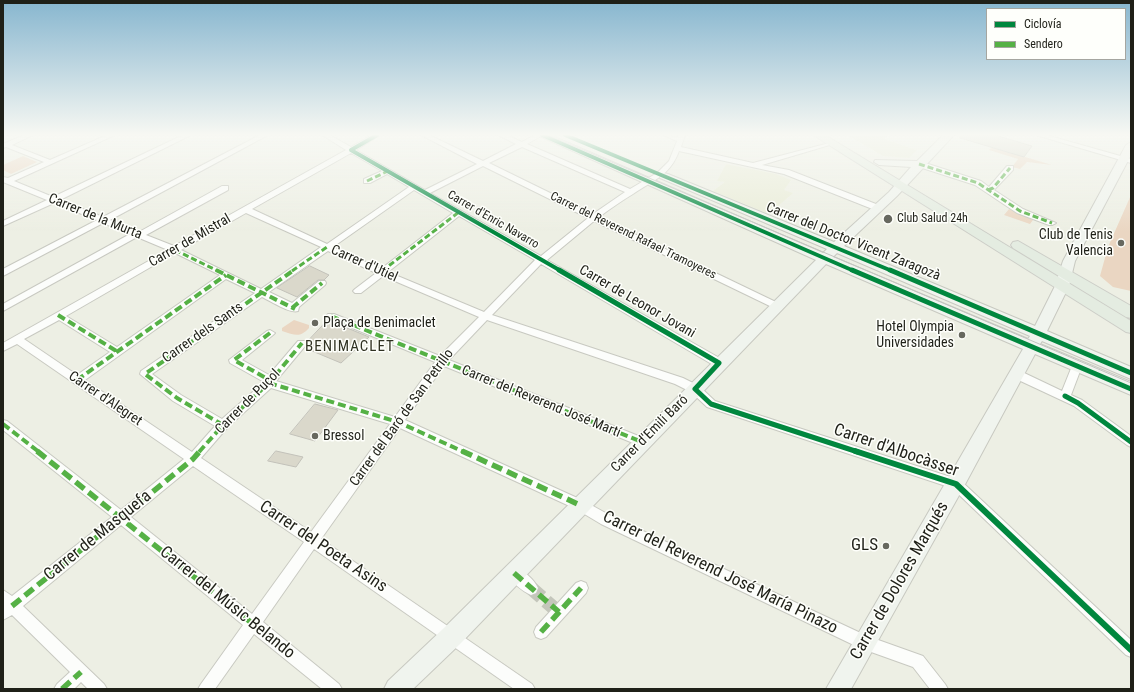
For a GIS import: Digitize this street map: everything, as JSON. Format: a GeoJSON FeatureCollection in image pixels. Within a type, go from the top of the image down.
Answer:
{"type":"FeatureCollection","features":[{"type":"Feature","properties":{"kind":"main road"},"geometry":{"type":"LineString","coordinates":[[879,167],[1064,280],[1131,328]]}},
{"type":"Feature","properties":{"kind":"main road"},"geometry":{"type":"LineString","coordinates":[[886,167],[903,182]]}},
{"type":"Feature","properties":{"kind":"main road"},"geometry":{"type":"LineString","coordinates":[[1064,280],[1131,313]]}},
{"type":"Feature","properties":{"kind":"street"},"geometry":{"type":"LineString","coordinates":[[5,180],[36,167]]}},
{"type":"Feature","properties":{"kind":"street"},"geometry":{"type":"LineString","coordinates":[[3,224],[121,167]]}},
{"type":"Feature","properties":{"kind":"street"},"geometry":{"type":"LineString","coordinates":[[3,273],[203,167]]}},
{"type":"Feature","properties":{"kind":"street","name":"Carrer de Mistral"},"geometry":{"type":"LineString","coordinates":[[3,347],[320,167]]}},
{"type":"Feature","properties":{"kind":"street","name":"Carrer d'Enric Navarro"},"geometry":{"type":"LineString","coordinates":[[381,167],[542,260]]}},
{"type":"Feature","properties":{"kind":"street"},"geometry":{"type":"LineString","coordinates":[[426,192],[475,167]]}},
{"type":"Feature","properties":{"kind":"street","name":"Carrer del Reverend Rafael Tramoyeres"},"geometry":{"type":"LineString","coordinates":[[492,167],[777,306]]}},
{"type":"Feature","properties":{"kind":"street"},"geometry":{"type":"LineString","coordinates":[[574,167],[630,192]]}},
{"type":"Feature","properties":{"kind":"street","name":"Carrer del Doctor Vicent Zaragozà"},"geometry":{"type":"LineString","coordinates":[[617,167],[830,253],[1039,333],[1131,373]]}},
{"type":"Feature","properties":{"kind":"street","name":"Carrer del Doctor Vicent Zaragozà"},"geometry":{"type":"LineString","coordinates":[[642,167],[830,253],[884,284],[1131,389]]}},
{"type":"Feature","properties":{"kind":"street"},"geometry":{"type":"LineString","coordinates":[[660,175],[667,167]]}},
{"type":"Feature","properties":{"kind":"street"},"geometry":{"type":"LineString","coordinates":[[767,167],[786,172],[878,208]]}},
{"type":"Feature","properties":{"kind":"street","name":"Carrer d'Emili Baró"},"geometry":{"type":"LineString","coordinates":[[396,689],[452,636],[720,363],[830,253],[878,208],[916,167]]}},
{"type":"Feature","properties":{"kind":"street"},"geometry":{"type":"LineString","coordinates":[[929,167],[978,183],[1025,213],[1052,223]]}},
{"type":"Feature","properties":{"kind":"street","name":"Carrer de Dolores Marqués"},"geometry":{"type":"LineString","coordinates":[[838,689],[956,484],[1039,333],[1064,280],[1069,261],[1123,167]]}},
{"type":"Feature","properties":{"kind":"street"},"geometry":{"type":"LineString","coordinates":[[988,190],[993,188],[1010,168]]}},
{"type":"Feature","properties":{"kind":"street"},"geometry":{"type":"LineString","coordinates":[[367,181],[388,171]]}},
{"type":"Feature","properties":{"kind":"street","name":"Carrer del Baró de San Petrillo"},"geometry":{"type":"LineString","coordinates":[[206,689],[441,362],[536,264],[594,217],[630,192],[660,175]]}},
{"type":"Feature","properties":{"kind":"street","name":"Carrer de la Murta"},"geometry":{"type":"LineString","coordinates":[[5,180],[174,250],[293,309],[322,283]]}},
{"type":"Feature","properties":{"kind":"street","name":"Carrer dels Sants"},"geometry":{"type":"LineString","coordinates":[[223,426],[177,398],[145,374],[415,186]]}},
{"type":"Feature","properties":{"kind":"street"},"geometry":{"type":"LineString","coordinates":[[3,308],[225,188]]}},
{"type":"Feature","properties":{"kind":"street","name":"Carrer d'Utiel"},"geometry":{"type":"LineString","coordinates":[[245,209],[382,272],[484,316],[679,381],[695,389]]}},
{"type":"Feature","properties":{"kind":"street"},"geometry":{"type":"LineString","coordinates":[[358,291],[459,212]]}},
{"type":"Feature","properties":{"kind":"street","name":"Carrer de Leonor Jovani"},"geometry":{"type":"LineString","coordinates":[[542,260],[720,363]]}},
{"type":"Feature","properties":{"kind":"street"},"geometry":{"type":"LineString","coordinates":[[77,380],[226,275]]}},
{"type":"Feature","properties":{"kind":"street"},"geometry":{"type":"LineString","coordinates":[[58,315],[118,352]]}},
{"type":"Feature","properties":{"kind":"street","name":"Carrer del Reverend José Martí"},"geometry":{"type":"LineString","coordinates":[[331,316],[441,362],[642,442]]}},
{"type":"Feature","properties":{"kind":"street","name":"Carrer del Reverend José María Pinazo"},"geometry":{"type":"LineString","coordinates":[[270,333],[234,360],[270,382],[398,422],[580,505],[606,520],[865,642],[918,662],[940,689]]}},
{"type":"Feature","properties":{"kind":"street","name":"Carrer d'Alegret"},"geometry":{"type":"LineString","coordinates":[[17,339],[193,459]]}},
{"type":"Feature","properties":{"kind":"street","name":"Carrer de Puçol"},"geometry":{"type":"LineString","coordinates":[[193,459],[223,426],[270,382],[302,343]]}},
{"type":"Feature","properties":{"kind":"street"},"geometry":{"type":"LineString","coordinates":[[1065,396],[1077,366]]}},
{"type":"Feature","properties":{"kind":"street"},"geometry":{"type":"LineString","coordinates":[[1016,374],[1078,403],[1131,442]]}},
{"type":"Feature","properties":{"kind":"street","name":"Carrer d'Albocàsser"},"geometry":{"type":"LineString","coordinates":[[695,389],[711,404],[956,484],[1131,650]]}},
{"type":"Feature","properties":{"kind":"street","name":"Carrer del Músic Belando"},"geometry":{"type":"LineString","coordinates":[[3,424],[334,689]]}},
{"type":"Feature","properties":{"kind":"street","name":"Carrer de Masquefa"},"geometry":{"type":"LineString","coordinates":[[6,605],[121,517],[193,459]]}},
{"type":"Feature","properties":{"kind":"street","name":"Carrer del Poeta Asins"},"geometry":{"type":"LineString","coordinates":[[193,459],[313,540],[527,689]]}},
{"type":"Feature","properties":{"kind":"street"},"geometry":{"type":"LineString","coordinates":[[514,573],[531,588]]}},
{"type":"Feature","properties":{"kind":"street"},"geometry":{"type":"LineString","coordinates":[[541,632],[557,611],[581,588]]}},
{"type":"Feature","properties":{"kind":"street"},"geometry":{"type":"LineString","coordinates":[[6,605],[99,689]]}},
{"type":"Feature","properties":{"kind":"street"},"geometry":{"type":"LineString","coordinates":[[62,689],[81,672]]}},
{"type":"Feature","properties":{"kind":"shaded area"},"geometry":{"type":"Polygon","coordinates":[[[3,167],[26,167],[11,174],[3,170],[3,167]]]}},
{"type":"Feature","properties":{"kind":"shaded area"},"geometry":{"type":"Polygon","coordinates":[[[724,167],[742,167],[776,174],[791,180],[784,190],[793,193],[769,214],[713,191],[725,182],[717,181],[724,167]]]}},
{"type":"Feature","properties":{"kind":"shaded area","name":"Club de Tenis Valencia"},"geometry":{"type":"Polygon","coordinates":[[[1131,195],[1131,291],[1113,287],[1100,276],[1108,247],[1131,195]]]}},
{"type":"Feature","properties":{"kind":"shaded area"},"geometry":{"type":"Polygon","coordinates":[[[1009,209],[1033,220],[1030,224],[1004,215],[1009,209]]]}},
{"type":"Feature","properties":{"kind":"shaded area"},"geometry":{"type":"Polygon","coordinates":[[[294,320],[309,325],[309,328],[303,333],[297,335],[282,331],[282,328],[294,320]]]}},
{"type":"Feature","properties":{"kind":"building"},"geometry":{"type":"Polygon","coordinates":[[[310,266],[329,275],[324,280],[318,280],[297,297],[277,288],[310,266]]]}},
{"type":"Feature","properties":{"kind":"building"},"geometry":{"type":"Polygon","coordinates":[[[328,320],[369,337],[341,363],[305,348],[308,341],[328,320]]]}},
{"type":"Feature","properties":{"kind":"building","name":"Bressol"},"geometry":{"type":"Polygon","coordinates":[[[315,404],[338,410],[315,441],[290,434],[315,404]]]}},
{"type":"Feature","properties":{"kind":"building"},"geometry":{"type":"Polygon","coordinates":[[[276,451],[303,457],[296,467],[268,461],[276,451]]]}},
{"type":"Feature","properties":{"kind":"tunnel"},"geometry":{"type":"LineString","coordinates":[[531,588],[555,609]]}},
{"type":"Feature","properties":{"kind":"tram line"},"geometry":{"type":"LineString","coordinates":[[624,167],[1131,383]]}},
{"type":"Feature","properties":{"kind":"marked path"},"geometry":{"type":"LineString","coordinates":[[929,167],[978,183],[1020,211],[1052,223]]}},
{"type":"Feature","properties":{"kind":"marked path"},"geometry":{"type":"LineString","coordinates":[[988,190],[993,188],[1010,168]]}},
{"type":"Feature","properties":{"kind":"marked path"},"geometry":{"type":"LineString","coordinates":[[367,181],[388,171]]}},
{"type":"Feature","properties":{"kind":"marked path"},"geometry":{"type":"LineString","coordinates":[[381,272],[459,212]]}},
{"type":"Feature","properties":{"kind":"marked path"},"geometry":{"type":"LineString","coordinates":[[223,425],[177,398],[145,374],[327,247]]}},
{"type":"Feature","properties":{"kind":"marked path"},"geometry":{"type":"LineString","coordinates":[[175,250],[295,309]]}},
{"type":"Feature","properties":{"kind":"marked path"},"geometry":{"type":"LineString","coordinates":[[77,380],[226,275]]}},
{"type":"Feature","properties":{"kind":"marked path"},"geometry":{"type":"LineString","coordinates":[[292,308],[322,283]]}},
{"type":"Feature","properties":{"kind":"marked path"},"geometry":{"type":"LineString","coordinates":[[58,315],[118,352]]}},
{"type":"Feature","properties":{"kind":"marked path"},"geometry":{"type":"LineString","coordinates":[[331,316],[642,442]]}},
{"type":"Feature","properties":{"kind":"marked path"},"geometry":{"type":"LineString","coordinates":[[270,333],[234,360],[271,381]]}},
{"type":"Feature","properties":{"kind":"marked path"},"geometry":{"type":"LineString","coordinates":[[12,606],[193,459],[223,425],[269,383],[302,343]]}},
{"type":"Feature","properties":{"kind":"marked path"},"geometry":{"type":"LineString","coordinates":[[269,383],[398,422],[580,505]]}},
{"type":"Feature","properties":{"kind":"marked path"},"geometry":{"type":"LineString","coordinates":[[3,424],[253,624]]}},
{"type":"Feature","properties":{"kind":"marked path"},"geometry":{"type":"LineString","coordinates":[[514,573],[559,612]]}},
{"type":"Feature","properties":{"kind":"marked path"},"geometry":{"type":"LineString","coordinates":[[541,632],[581,588]]}},
{"type":"Feature","properties":{"kind":"marked path"},"geometry":{"type":"LineString","coordinates":[[62,689],[81,672]]}},
{"type":"Feature","properties":{"kind":"cycle path"},"geometry":{"type":"LineString","coordinates":[[381,167],[719,363],[695,389],[711,404],[956,484],[1131,650]]}},
{"type":"Feature","properties":{"kind":"cycle path"},"geometry":{"type":"LineString","coordinates":[[616,167],[883,284],[1131,389]]}},
{"type":"Feature","properties":{"kind":"cycle path"},"geometry":{"type":"LineString","coordinates":[[643,167],[1131,373]]}},
{"type":"Feature","properties":{"kind":"cycle path"},"geometry":{"type":"LineString","coordinates":[[1065,396],[1078,403],[1131,442]]}},
{"type":"Feature","properties":{"kind":"place","name":"Club Salud 24h"},"geometry":{"type":"Point","coordinates":[888,219]}},
{"type":"Feature","properties":{"kind":"place","name":"Club de Tenis Valencia"},"geometry":{"type":"Point","coordinates":[1121,243]}},
{"type":"Feature","properties":{"kind":"place","name":"Plaça de Benimaclet"},"geometry":{"type":"Point","coordinates":[315,323]}},
{"type":"Feature","properties":{"kind":"place","name":"Hotel Olympia Universidades"},"geometry":{"type":"Point","coordinates":[962,335]}},
{"type":"Feature","properties":{"kind":"place","name":"Bressol"},"geometry":{"type":"Point","coordinates":[315,436]}},
{"type":"Feature","properties":{"kind":"place","name":"GLS"},"geometry":{"type":"Point","coordinates":[886,546]}},
{"type":"Feature","properties":{"kind":"district","name":"BENIMACLET"},"geometry":{"type":"Point","coordinates":[350,347]}}]}
